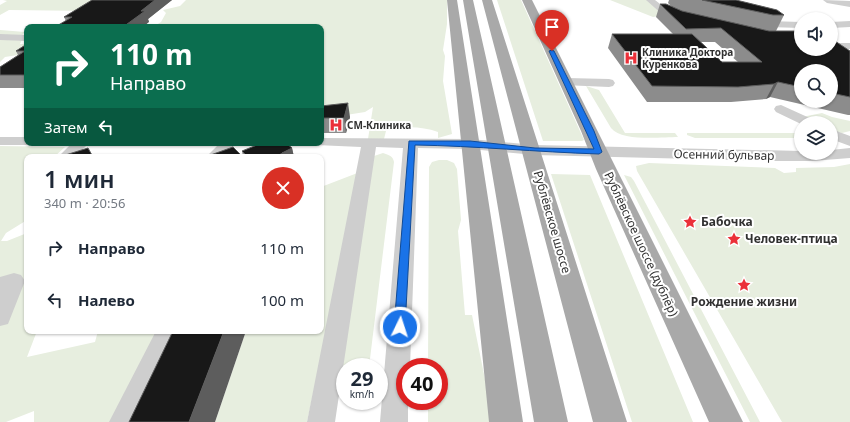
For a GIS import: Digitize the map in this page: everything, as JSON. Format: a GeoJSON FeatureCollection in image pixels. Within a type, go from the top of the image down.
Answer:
{"type":"FeatureCollection","features":[{"type":"Feature","properties":{"kind":"main road"},"geometry":{"type":"LineString","coordinates":[[452,0],[506,422]]}},
{"type":"Feature","properties":{"kind":"main road"},"geometry":{"type":"LineString","coordinates":[[468,0],[550,422]]}},
{"type":"Feature","properties":{"kind":"main road","name":"Рублёвское шоссе"},"geometry":{"type":"LineString","coordinates":[[486,0],[610,422]]}},
{"type":"Feature","properties":{"kind":"main road","name":"Рублёвское шоссе (дублёр)"},"geometry":{"type":"LineString","coordinates":[[527,0],[567,82],[606,169],[726,422]]}},
{"type":"Feature","properties":{"kind":"street"},"geometry":{"type":"LineString","coordinates":[[650,0],[666,13],[675,18],[689,22]]}},
{"type":"Feature","properties":{"kind":"street"},"geometry":{"type":"LineString","coordinates":[[831,10],[838,2]]}},
{"type":"Feature","properties":{"kind":"street"},"geometry":{"type":"LineString","coordinates":[[747,19],[768,24],[794,25]]}},
{"type":"Feature","properties":{"kind":"street"},"geometry":{"type":"LineString","coordinates":[[768,24],[779,33]]}},
{"type":"Feature","properties":{"kind":"street"},"geometry":{"type":"LineString","coordinates":[[838,25],[850,24]]}},
{"type":"Feature","properties":{"kind":"street"},"geometry":{"type":"LineString","coordinates":[[0,38],[24,38]]}},
{"type":"Feature","properties":{"kind":"street"},"geometry":{"type":"LineString","coordinates":[[838,46],[850,46]]}},
{"type":"Feature","properties":{"kind":"street"},"geometry":{"type":"LineString","coordinates":[[567,82],[609,83]]}},
{"type":"Feature","properties":{"kind":"street"},"geometry":{"type":"LineString","coordinates":[[781,110],[794,116]]}},
{"type":"Feature","properties":{"kind":"street"},"geometry":{"type":"LineString","coordinates":[[531,134],[535,150]]}},
{"type":"Feature","properties":{"kind":"street"},"geometry":{"type":"LineString","coordinates":[[838,137],[850,142]]}},
{"type":"Feature","properties":{"kind":"street"},"geometry":{"type":"LineString","coordinates":[[0,141],[24,141]]}},
{"type":"Feature","properties":{"kind":"street","name":"Осенний бульвар"},"geometry":{"type":"LineString","coordinates":[[324,142],[470,144],[505,146],[535,150],[599,152],[801,156],[850,153]]}},
{"type":"Feature","properties":{"kind":"street"},"geometry":{"type":"LineString","coordinates":[[321,422],[369,142]]}},
{"type":"Feature","properties":{"kind":"street"},"geometry":{"type":"LineString","coordinates":[[394,422],[411,143]]}},
{"type":"Feature","properties":{"kind":"street"},"geometry":{"type":"LineString","coordinates":[[69,154],[77,146]]}},
{"type":"Feature","properties":{"kind":"street"},"geometry":{"type":"LineString","coordinates":[[217,154],[226,146]]}},
{"type":"Feature","properties":{"kind":"street"},"geometry":{"type":"LineString","coordinates":[[505,146],[511,177]]}},
{"type":"Feature","properties":{"kind":"street"},"geometry":{"type":"LineString","coordinates":[[0,284],[14,281],[0,317]]}},
{"type":"Feature","properties":{"kind":"street"},"geometry":{"type":"LineString","coordinates":[[123,422],[167,334]]}},
{"type":"Feature","properties":{"kind":"green space"},"geometry":{"type":"Polygon","coordinates":[[[3,0],[107,0],[91,11],[9,10],[0,15],[0,5],[7,1],[3,0]]]}},
{"type":"Feature","properties":{"kind":"green space"},"geometry":{"type":"Polygon","coordinates":[[[186,0],[447,0],[447,24],[443,50],[445,56],[443,81],[452,134],[438,138],[438,132],[418,128],[399,128],[386,131],[384,139],[368,139],[373,107],[365,112],[324,119],[324,24],[158,24],[161,22],[166,13],[163,10],[180,6],[186,0]]]}},
{"type":"Feature","properties":{"kind":"green space"},"geometry":{"type":"Polygon","coordinates":[[[497,0],[521,0],[584,140],[543,141],[497,0]]]}},
{"type":"Feature","properties":{"kind":"green space"},"geometry":{"type":"Polygon","coordinates":[[[610,0],[647,0],[666,15],[653,17],[610,0]]]}},
{"type":"Feature","properties":{"kind":"green space"},"geometry":{"type":"Polygon","coordinates":[[[0,30],[24,32],[20,44],[24,44],[24,54],[5,57],[0,62],[0,30]]]}},
{"type":"Feature","properties":{"kind":"green space"},"geometry":{"type":"Polygon","coordinates":[[[586,86],[599,90],[625,133],[675,133],[678,137],[643,138],[616,132],[611,128],[586,86]]]}},
{"type":"Feature","properties":{"kind":"green space"},"geometry":{"type":"Polygon","coordinates":[[[822,113],[830,116],[807,116],[822,113]]]}},
{"type":"Feature","properties":{"kind":"green space"},"geometry":{"type":"Polygon","coordinates":[[[838,118],[850,121],[850,131],[838,132],[838,118]]]}},
{"type":"Feature","properties":{"kind":"green space"},"geometry":{"type":"Polygon","coordinates":[[[687,133],[794,133],[794,138],[695,138],[687,135],[687,133]]]}},
{"type":"Feature","properties":{"kind":"green space"},"geometry":{"type":"Polygon","coordinates":[[[0,146],[65,147],[57,154],[24,154],[24,222],[6,233],[1,241],[7,241],[24,234],[24,334],[36,334],[27,357],[95,342],[97,334],[162,334],[118,422],[34,422],[34,411],[6,422],[0,422],[0,146]]]}},
{"type":"Feature","properties":{"kind":"green space"},"geometry":{"type":"Polygon","coordinates":[[[383,153],[392,157],[394,162],[370,358],[339,358],[374,156],[383,153]]]}},
{"type":"Feature","properties":{"kind":"green space"},"geometry":{"type":"Polygon","coordinates":[[[447,160],[454,163],[457,169],[461,220],[458,231],[465,315],[472,315],[487,389],[491,422],[428,422],[428,410],[448,410],[448,358],[428,358],[429,167],[432,162],[447,160]]]}},
{"type":"Feature","properties":{"kind":"green space"},"geometry":{"type":"Polygon","coordinates":[[[649,163],[775,168],[784,173],[796,172],[796,168],[834,167],[850,164],[850,422],[782,422],[637,171],[636,166],[649,163]]]}},
{"type":"Feature","properties":{"kind":"green space"},"geometry":{"type":"Polygon","coordinates":[[[360,172],[307,422],[215,422],[245,334],[324,334],[324,186],[360,172]]]}},
{"type":"Feature","properties":{"kind":"green space"},"geometry":{"type":"Polygon","coordinates":[[[551,174],[590,175],[693,422],[632,422],[551,174]]]}},
{"type":"Feature","properties":{"kind":"green space"},"geometry":{"type":"Polygon","coordinates":[[[624,175],[631,177],[634,181],[760,422],[750,422],[624,175]]]}},
{"type":"Feature","properties":{"kind":"green space"},"geometry":{"type":"Polygon","coordinates":[[[336,374],[336,391],[333,391],[336,374]]]}},
{"type":"Feature","properties":{"kind":"building"},"geometry":{"type":"Polygon","coordinates":[[[92,0],[155,0],[141,11],[145,11],[127,24],[60,24],[72,17],[64,17],[92,0]]]}},
{"type":"Feature","properties":{"kind":"building"},"geometry":{"type":"Polygon","coordinates":[[[702,0],[736,0],[777,10],[784,15],[773,15],[702,0]]]}},
{"type":"Feature","properties":{"kind":"building"},"geometry":{"type":"Polygon","coordinates":[[[660,4],[666,4],[682,11],[769,31],[794,31],[794,56],[838,56],[838,43],[850,51],[850,97],[838,94],[838,64],[794,64],[794,85],[778,82],[774,84],[738,87],[652,86],[612,34],[692,34],[722,62],[762,62],[721,28],[686,29],[660,4]]]}},
{"type":"Feature","properties":{"kind":"building"},"geometry":{"type":"Polygon","coordinates":[[[24,46],[24,51],[16,51],[24,46]]]}},
{"type":"Feature","properties":{"kind":"building"},"geometry":{"type":"Polygon","coordinates":[[[24,52],[24,75],[0,75],[0,67],[24,52]]]}},
{"type":"Feature","properties":{"kind":"building"},"geometry":{"type":"Polygon","coordinates":[[[348,103],[344,118],[324,118],[324,106],[348,103]]]}},
{"type":"Feature","properties":{"kind":"building"},"geometry":{"type":"Polygon","coordinates":[[[254,146],[290,146],[292,148],[281,154],[245,154],[242,151],[254,146]]]}},
{"type":"Feature","properties":{"kind":"building"},"geometry":{"type":"Polygon","coordinates":[[[233,147],[240,154],[213,154],[233,147]]]}},
{"type":"Feature","properties":{"kind":"building"},"geometry":{"type":"Polygon","coordinates":[[[88,148],[91,154],[69,154],[88,148]]]}},
{"type":"Feature","properties":{"kind":"building"},"geometry":{"type":"Polygon","coordinates":[[[172,334],[223,334],[189,422],[129,422],[172,334]]]}},
{"type":"Feature","properties":{"kind":"place","name":"Клиника Доктора Куренкова"},"geometry":{"type":"Point","coordinates":[631,58]}},
{"type":"Feature","properties":{"kind":"place","name":"СМ-Клиника"},"geometry":{"type":"Point","coordinates":[336,125]}},
{"type":"Feature","properties":{"kind":"place","name":"Бабочка"},"geometry":{"type":"Point","coordinates":[690,222]}},
{"type":"Feature","properties":{"kind":"place","name":"Человек-птица"},"geometry":{"type":"Point","coordinates":[734,239]}},
{"type":"Feature","properties":{"kind":"place","name":"Рождение жизни"},"geometry":{"type":"Point","coordinates":[744,285]}},
{"type":"Feature","properties":{"kind":"route"},"geometry":{"type":"LineString","coordinates":[[400,327],[411,143],[470,144],[505,146],[535,150],[599,152],[552,51]]}}]}
